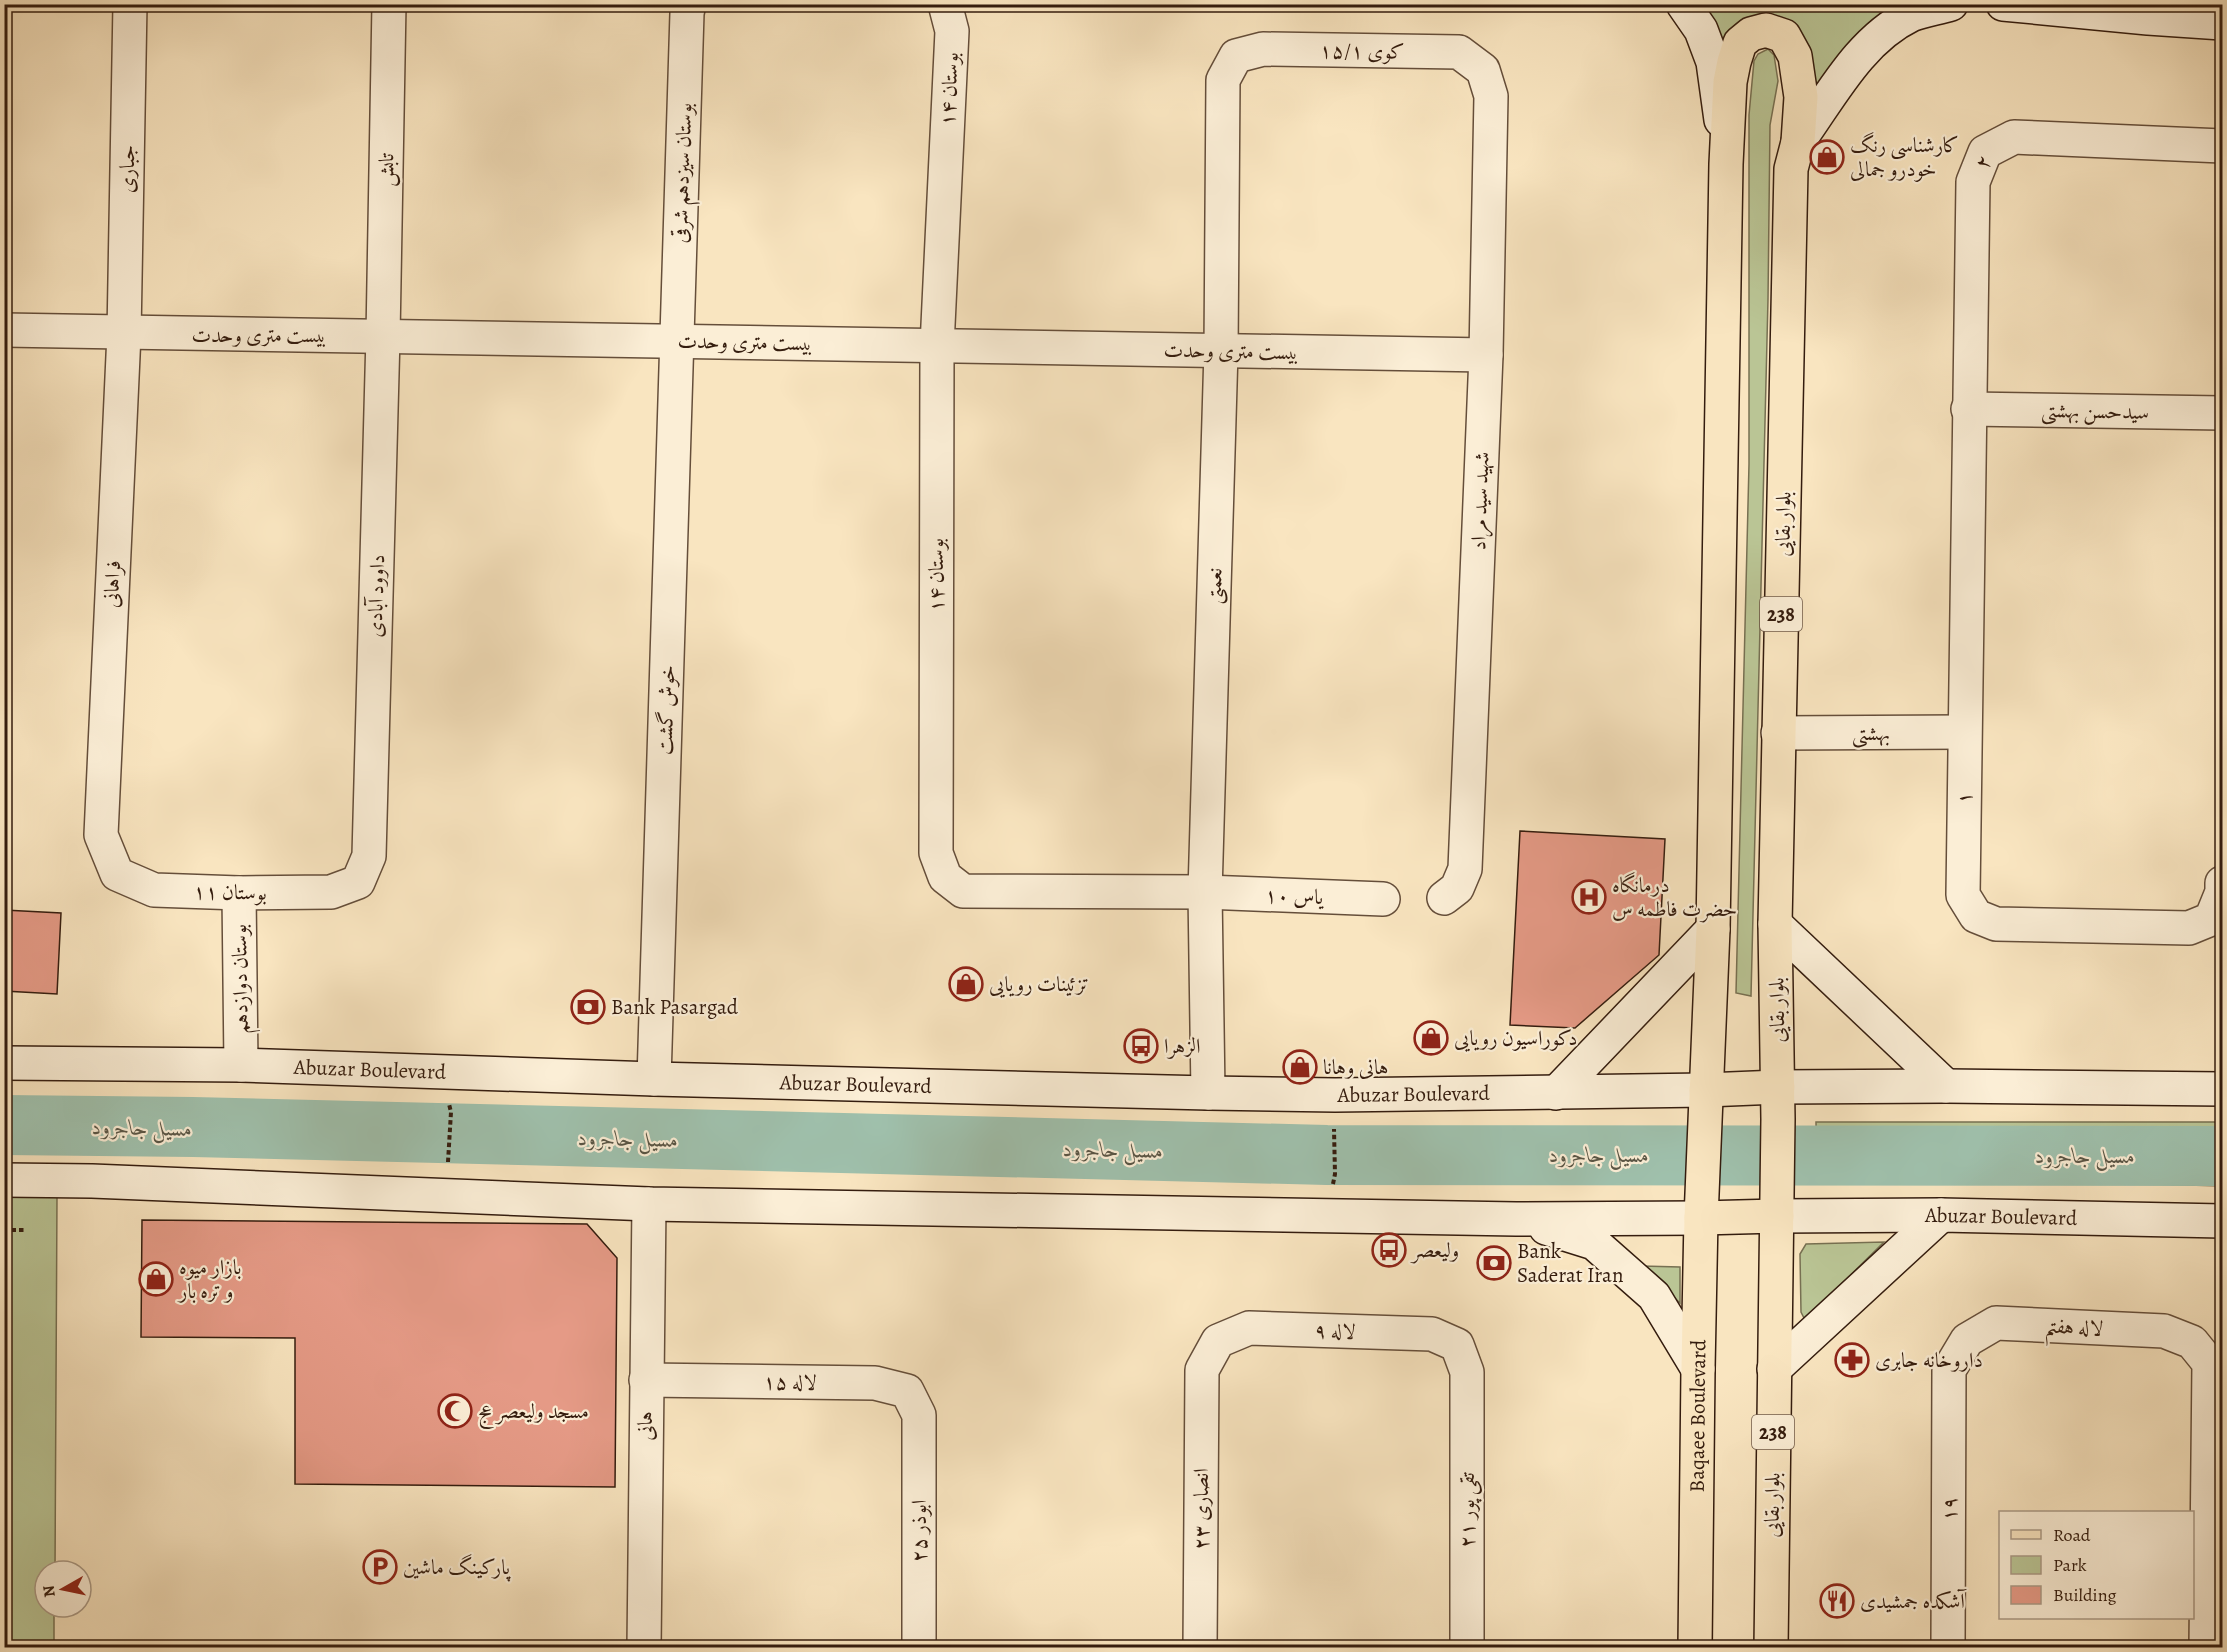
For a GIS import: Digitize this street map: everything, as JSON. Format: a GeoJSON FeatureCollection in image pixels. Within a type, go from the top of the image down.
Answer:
{"type":"FeatureCollection","features":[{"type":"Feature","properties":{"kind":"main road"},"geometry":{"type":"LineString","coordinates":[[1778,1087],[1706,1099],[1713,928],[1726,164],[1730,82],[1740,43],[1751,34],[1766,30],[1784,36],[1795,56],[1801,97],[1798,142]]}},
{"type":"Feature","properties":{"kind":"main road","name":"بلوار بقایی"},"geometry":{"type":"LineString","coordinates":[[1771,1647],[1778,1119],[1775,924],[1778,733],[1791,169],[1798,142]]}},
{"type":"Feature","properties":{"kind":"main road","name":"Baqaee Boulevard"},"geometry":{"type":"LineString","coordinates":[[1695,1647],[1701,1218],[1706,1099]]}},
{"type":"Feature","properties":{"kind":"main road"},"geometry":{"type":"LineString","coordinates":[[1701,1218],[1777,1216]]}},
{"type":"Feature","properties":{"kind":"street","name":"جباری"},"geometry":{"type":"LineString","coordinates":[[124,334],[130,4]]}},
{"type":"Feature","properties":{"kind":"street","name":"تابش"},"geometry":{"type":"LineString","coordinates":[[383,336],[388,4]]}},
{"type":"Feature","properties":{"kind":"street","name":"بوستان سیزدهم شرقی"},"geometry":{"type":"LineString","coordinates":[[677,341],[686,25],[689,4]]}},
{"type":"Feature","properties":{"kind":"street"},"geometry":{"type":"LineString","coordinates":[[1683,4],[1701,30],[1713,62],[1726,164]]}},
{"type":"Feature","properties":{"kind":"street","name":"بلوار بقایی"},"geometry":{"type":"LineString","coordinates":[[1798,142],[1850,69],[1872,44],[1889,29],[1912,15],[1951,4]]}},
{"type":"Feature","properties":{"kind":"street"},"geometry":{"type":"LineString","coordinates":[[2003,4],[2148,18],[2223,22]]}},
{"type":"Feature","properties":{"kind":"street","name":"بوستان ۱۴"},"geometry":{"type":"LineString","coordinates":[[946,5],[952,31],[937,346],[936,853],[945,877],[963,891],[1205,892]]}},
{"type":"Feature","properties":{"kind":"street","name":"کوی ۱۵/۱"},"geometry":{"type":"LineString","coordinates":[[1223,80],[1236,56],[1263,49],[1459,52],[1483,70],[1491,96]]}},
{"type":"Feature","properties":{"kind":"street","name":"نعمتی"},"geometry":{"type":"LineString","coordinates":[[1208,1093],[1205,892],[1221,351],[1223,80]]}},
{"type":"Feature","properties":{"kind":"street","name":"شهید سید مراد"},"geometry":{"type":"LineString","coordinates":[[1444,898],[1457,888],[1465,868],[1486,355],[1491,96]]}},
{"type":"Feature","properties":{"kind":"street","name":"۲"},"geometry":{"type":"LineString","coordinates":[[1968,409],[1972,182],[1985,152],[2014,137],[2223,146]]}},
{"type":"Feature","properties":{"kind":"street","name":"بیست متری وحدت"},"geometry":{"type":"LineString","coordinates":[[4,330],[124,334],[383,336],[1486,355]]}},
{"type":"Feature","properties":{"kind":"street","name":"فراهانی"},"geometry":{"type":"LineString","coordinates":[[100,835],[124,334]]}},
{"type":"Feature","properties":{"kind":"street","name":"داوود آبادی"},"geometry":{"type":"LineString","coordinates":[[369,856],[383,336]]}},
{"type":"Feature","properties":{"kind":"street","name":"خوش گشت"},"geometry":{"type":"LineString","coordinates":[[654,1079],[677,341]]}},
{"type":"Feature","properties":{"kind":"street","name":"سیدحسن بهشتی"},"geometry":{"type":"LineString","coordinates":[[1968,409],[2223,413]]}},
{"type":"Feature","properties":{"kind":"street","name":"۱"},"geometry":{"type":"LineString","coordinates":[[1968,409],[1963,895],[1976,916],[1996,924],[2188,928],[2211,919],[2222,892],[2223,883]]}},
{"type":"Feature","properties":{"kind":"street","name":"بهشتی"},"geometry":{"type":"LineString","coordinates":[[1778,733],[1964,732]]}},
{"type":"Feature","properties":{"kind":"street","name":"بوستان ۱۱"},"geometry":{"type":"LineString","coordinates":[[100,835],[117,874],[154,890],[239,893],[331,892],[358,882],[369,856]]}},
{"type":"Feature","properties":{"kind":"street","name":"یاس ۱۰"},"geometry":{"type":"LineString","coordinates":[[1205,892],[1383,899]]}},
{"type":"Feature","properties":{"kind":"street","name":"بوستان دوازدهم"},"geometry":{"type":"LineString","coordinates":[[239,893],[241,1065]]}},
{"type":"Feature","properties":{"kind":"street"},"geometry":{"type":"LineString","coordinates":[[1775,924],[1946,1086]]}},
{"type":"Feature","properties":{"kind":"street"},"geometry":{"type":"LineString","coordinates":[[1557,1093],[1713,928]]}},
{"type":"Feature","properties":{"kind":"street","name":"Abuzar Boulevard"},"geometry":{"type":"LineString","coordinates":[[4,1063],[241,1065],[654,1079],[1208,1093],[1557,1093],[1706,1099]]}},
{"type":"Feature","properties":{"kind":"street"},"geometry":{"type":"LineString","coordinates":[[1778,1087],[2223,1089]]}},
{"type":"Feature","properties":{"kind":"street"},"geometry":{"type":"LineString","coordinates":[[4,1180],[92,1181],[649,1204],[1516,1219],[1701,1218]]}},
{"type":"Feature","properties":{"kind":"street","name":"هانی"},"geometry":{"type":"LineString","coordinates":[[644,1647],[649,1204]]}},
{"type":"Feature","properties":{"kind":"street"},"geometry":{"type":"LineString","coordinates":[[1774,1369],[1941,1215]]}},
{"type":"Feature","properties":{"kind":"street","name":"Abuzar Boulevard"},"geometry":{"type":"LineString","coordinates":[[1777,1216],[1941,1215],[2223,1221]]}},
{"type":"Feature","properties":{"kind":"street"},"geometry":{"type":"LineString","coordinates":[[1516,1219],[1594,1243],[1654,1296],[1698,1369]]}},
{"type":"Feature","properties":{"kind":"street","name":"لاله هفتم"},"geometry":{"type":"LineString","coordinates":[[1949,1370],[1967,1340],[1996,1323],[2164,1331],[2192,1342],[2209,1364],[2206,1647]]}},
{"type":"Feature","properties":{"kind":"street","name":"لاله ۹"},"geometry":{"type":"LineString","coordinates":[[1202,1370],[1218,1341],[1249,1328],[1432,1334],[1457,1345],[1467,1372]]}},
{"type":"Feature","properties":{"kind":"street","name":"انصاری ۲۳"},"geometry":{"type":"LineString","coordinates":[[1200,1647],[1202,1370]]}},
{"type":"Feature","properties":{"kind":"street","name":"۱۹"},"geometry":{"type":"LineString","coordinates":[[1948,1647],[1949,1370]]}},
{"type":"Feature","properties":{"kind":"street","name":"تقی پور ۲۱"},"geometry":{"type":"LineString","coordinates":[[1467,1372],[1467,1647]]}},
{"type":"Feature","properties":{"kind":"street","name":"لاله ۱۵"},"geometry":{"type":"LineString","coordinates":[[646,1380],[875,1383],[907,1391],[919,1415]]}},
{"type":"Feature","properties":{"kind":"street","name":"ابوذر ۲۵"},"geometry":{"type":"LineString","coordinates":[[919,1415],[919,1647]]}},
{"type":"Feature","properties":{"kind":"path"},"geometry":{"type":"LineString","coordinates":[[449,1160],[451,1112]]}},
{"type":"Feature","properties":{"kind":"path"},"geometry":{"type":"LineString","coordinates":[[1335,1132],[1335,1174]]}},
{"type":"Feature","properties":{"kind":"path"},"geometry":{"type":"LineString","coordinates":[[4,1230],[26,1230]]}},
{"type":"Feature","properties":{"kind":"green space"},"geometry":{"type":"Polygon","coordinates":[[[1702,5],[1836,5],[1886,12],[1818,97],[1774,17],[1755,16],[1741,21],[1730,31],[1722,49],[1702,5]]]}},
{"type":"Feature","properties":{"kind":"green space"},"geometry":{"type":"Polygon","coordinates":[[[1768,49],[1774,55],[1778,81],[1770,125],[1751,996],[1736,993],[1749,464],[1749,115],[1754,61],[1758,54],[1768,49]]]}},
{"type":"Feature","properties":{"kind":"green space"},"geometry":{"type":"Polygon","coordinates":[[[1816,1122],[2222,1122],[2222,1186],[2045,1181],[1928,1183],[1817,1180],[1816,1122]]]}},
{"type":"Feature","properties":{"kind":"green space"},"geometry":{"type":"Polygon","coordinates":[[[5,1196],[57,1196],[55,1559],[33,1559],[33,1619],[54,1619],[54,1647],[5,1648],[5,1196]]]}},
{"type":"Feature","properties":{"kind":"green space"},"geometry":{"type":"Polygon","coordinates":[[[1884,1242],[1805,1320],[1801,1312],[1800,1254],[1806,1244],[1884,1242]]]}},
{"type":"Feature","properties":{"kind":"green space"},"geometry":{"type":"Polygon","coordinates":[[[1641,1266],[1680,1267],[1680,1303],[1641,1266]]]}},
{"type":"Feature","properties":{"kind":"building","name":"درمانگاه حضرت فاطمه س"},"geometry":{"type":"Polygon","coordinates":[[[1520,831],[1665,839],[1659,955],[1575,1028],[1510,1025],[1520,831]]]}},
{"type":"Feature","properties":{"kind":"building"},"geometry":{"type":"Polygon","coordinates":[[[4,910],[61,913],[57,994],[4,991],[4,910]]]}},
{"type":"Feature","properties":{"kind":"building","name":"مسجد ولیعصر عج"},"geometry":{"type":"Polygon","coordinates":[[[142,1220],[587,1224],[617,1258],[615,1487],[295,1484],[295,1338],[141,1337],[142,1220]]]}},
{"type":"Feature","properties":{"kind":"waterway","name":"مسیل جاجرود"},"geometry":{"type":"LineString","coordinates":[[4,1125],[193,1127],[1327,1155],[2222,1156]]}},
{"type":"Feature","properties":{"kind":"place","name":"کارشناسی رنگ خودرو جمالی"},"geometry":{"type":"Point","coordinates":[1827,157]}},
{"type":"Feature","properties":{"kind":"place","name":"درمانگاه حضرت فاطمه س"},"geometry":{"type":"Point","coordinates":[1589,897]}},
{"type":"Feature","properties":{"kind":"place","name":"تزئینات رویایی"},"geometry":{"type":"Point","coordinates":[966,984]}},
{"type":"Feature","properties":{"kind":"place","name":"Bank Pasargad"},"geometry":{"type":"Point","coordinates":[588,1007]}},
{"type":"Feature","properties":{"kind":"place","name":"دکوراسیون رویایی"},"geometry":{"type":"Point","coordinates":[1431,1038]}},
{"type":"Feature","properties":{"kind":"place","name":"الزهرا"},"geometry":{"type":"Point","coordinates":[1141,1046]}},
{"type":"Feature","properties":{"kind":"place","name":"هانی وهانا"},"geometry":{"type":"Point","coordinates":[1300,1067]}},
{"type":"Feature","properties":{"kind":"place","name":"ولیعصر"},"geometry":{"type":"Point","coordinates":[1389,1250]}},
{"type":"Feature","properties":{"kind":"place","name":"Bank Saderat Iran"},"geometry":{"type":"Point","coordinates":[1494,1263]}},
{"type":"Feature","properties":{"kind":"place","name":"بازار میوه و تره بار"},"geometry":{"type":"Point","coordinates":[156,1279]}},
{"type":"Feature","properties":{"kind":"place","name":"داروخانه جابری"},"geometry":{"type":"Point","coordinates":[1852,1360]}},
{"type":"Feature","properties":{"kind":"place","name":"مسجد ولیعصر عج"},"geometry":{"type":"Point","coordinates":[455,1411]}},
{"type":"Feature","properties":{"kind":"place","name":"پارکینگ ماشین"},"geometry":{"type":"Point","coordinates":[380,1567]}},
{"type":"Feature","properties":{"kind":"place","name":"آشکده جمشیدی"},"geometry":{"type":"Point","coordinates":[1837,1601]}}]}
